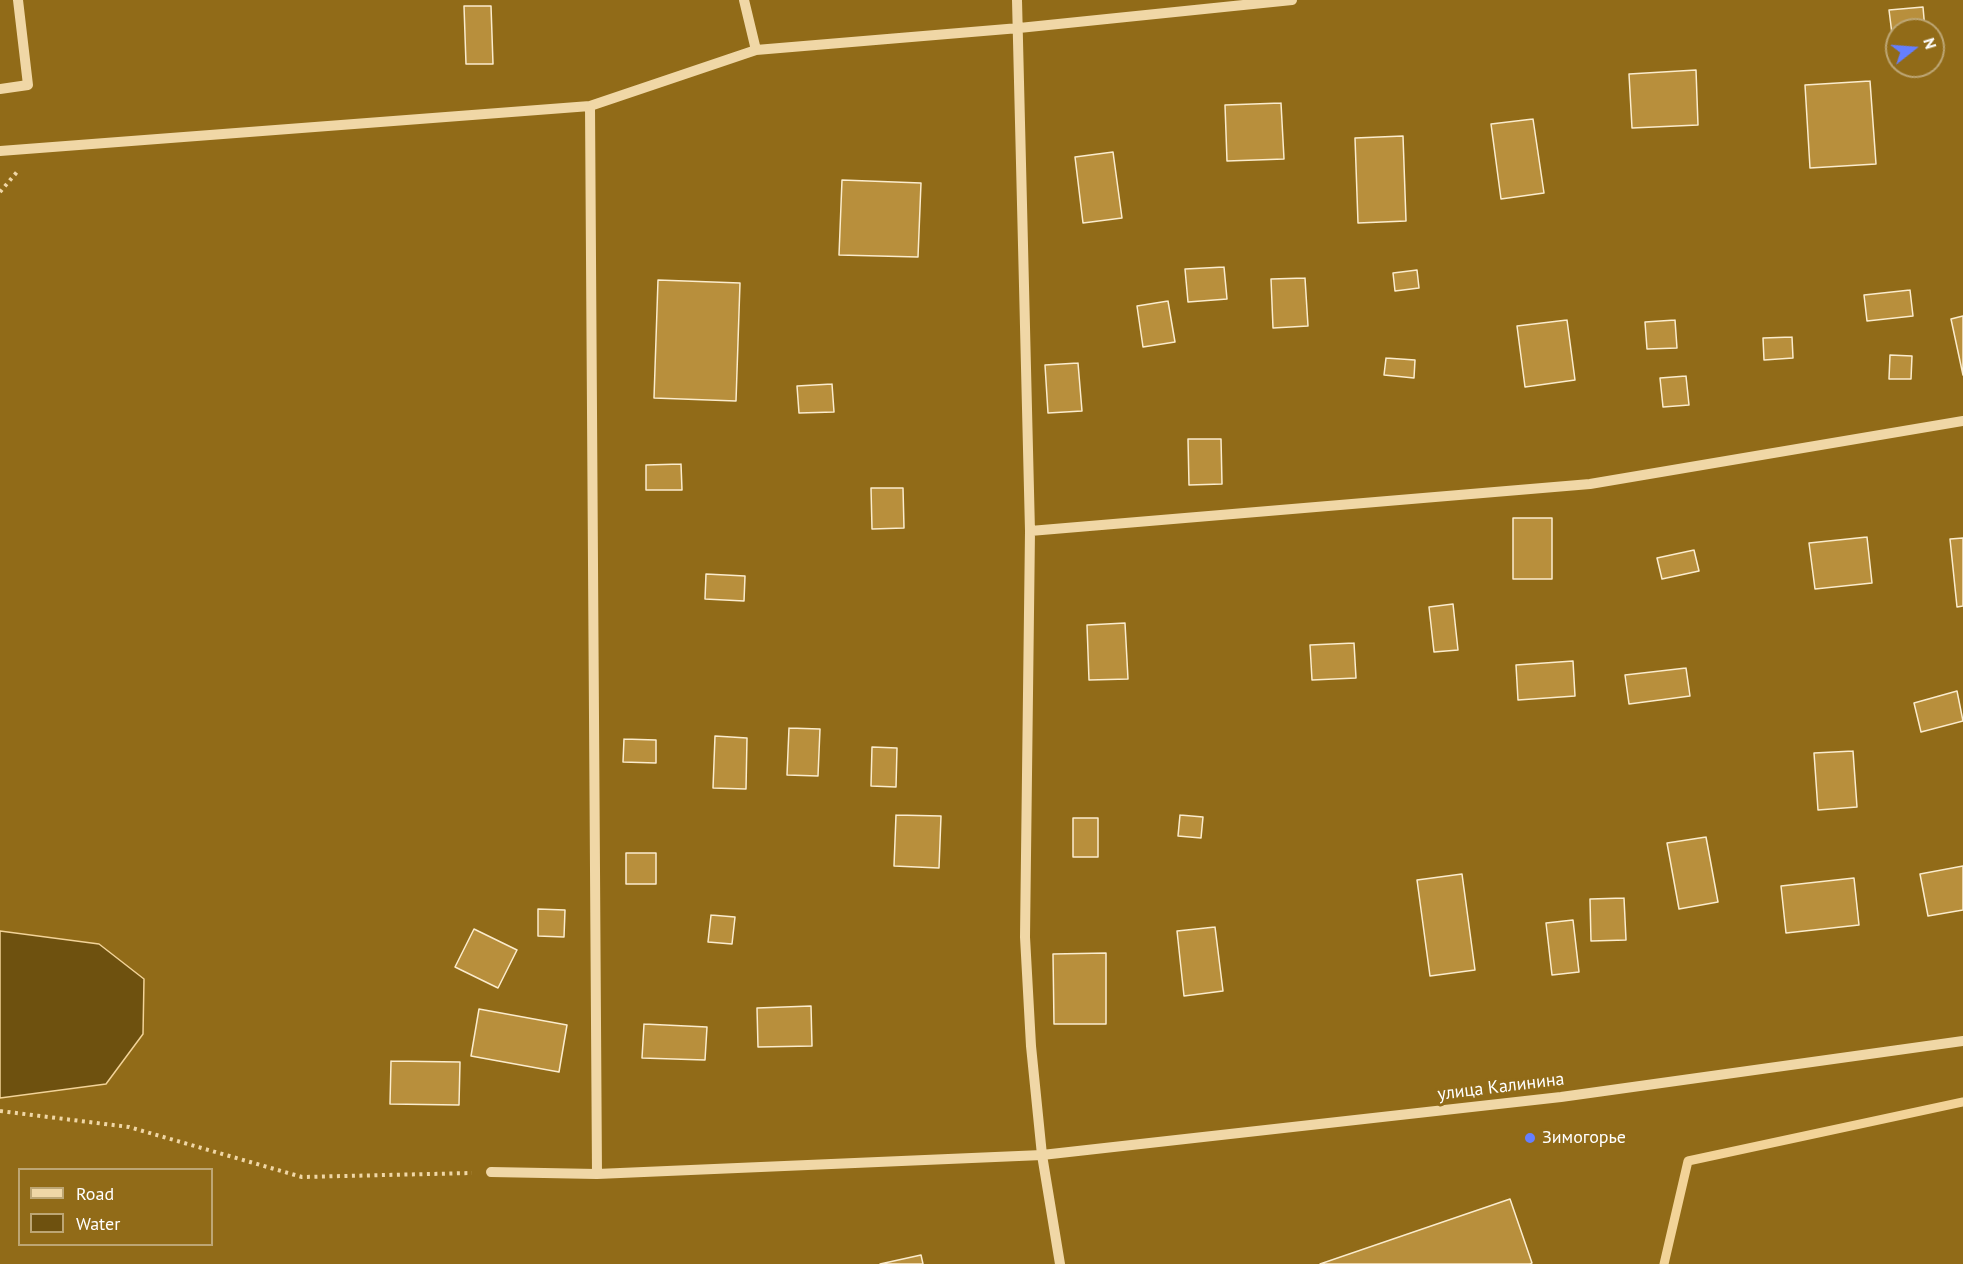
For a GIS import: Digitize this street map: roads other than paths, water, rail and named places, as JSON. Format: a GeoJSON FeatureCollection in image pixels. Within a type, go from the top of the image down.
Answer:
{"type":"FeatureCollection","features":[{"type":"Feature","properties":{"kind":"street"},"geometry":{"type":"LineString","coordinates":[[0,88],[28,85],[18,0]]}},
{"type":"Feature","properties":{"kind":"street"},"geometry":{"type":"LineString","coordinates":[[744,0],[756,50]]}},
{"type":"Feature","properties":{"kind":"street"},"geometry":{"type":"LineString","coordinates":[[1017,0],[1030,531],[1025,937],[1031,1046],[1042,1155],[1060,1264]]}},
{"type":"Feature","properties":{"kind":"street"},"geometry":{"type":"LineString","coordinates":[[0,151],[590,106],[756,50],[1019,28],[1292,0]]}},
{"type":"Feature","properties":{"kind":"street"},"geometry":{"type":"LineString","coordinates":[[590,106],[597,1174]]}},
{"type":"Feature","properties":{"kind":"street"},"geometry":{"type":"LineString","coordinates":[[1030,531],[1590,484],[1963,422]]}},
{"type":"Feature","properties":{"kind":"street","name":"улица Калинина"},"geometry":{"type":"LineString","coordinates":[[491,1172],[597,1174],[1042,1155],[1561,1096],[1963,1041]]}},
{"type":"Feature","properties":{"kind":"water"},"geometry":{"type":"Polygon","coordinates":[[[0,931],[99,944],[144,979],[143,1034],[106,1084],[0,1098],[0,931]]]}},
{"type":"Feature","properties":{"kind":"waterway"},"geometry":{"type":"LineString","coordinates":[[1664,1264],[1688,1161],[1963,1102]]}},
{"type":"Feature","properties":{"kind":"place","name":"Зимогорье"},"geometry":{"type":"Point","coordinates":[1530,1138]}}]}
